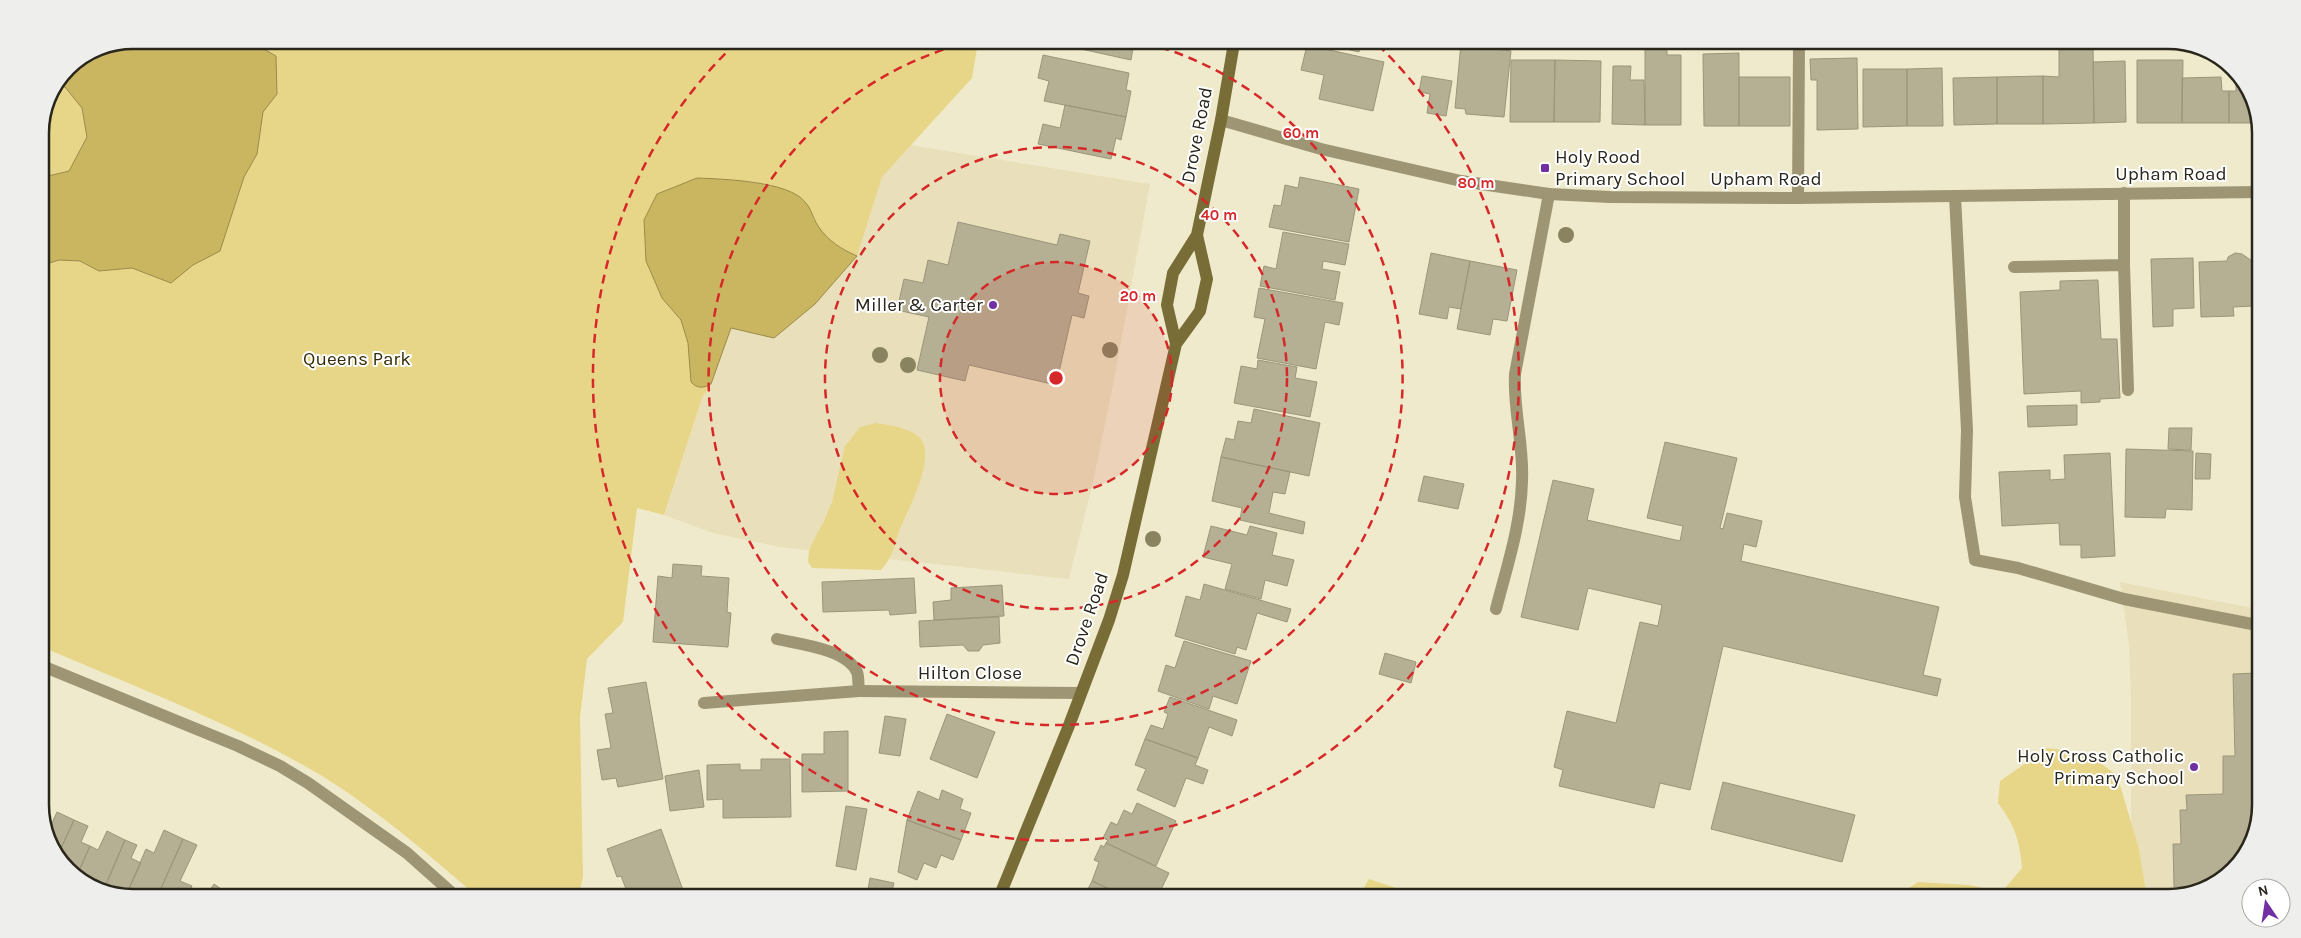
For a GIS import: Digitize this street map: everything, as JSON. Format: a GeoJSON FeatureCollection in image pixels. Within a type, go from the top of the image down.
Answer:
{"type":"FeatureCollection","features":[{"type":"Feature","properties":{"kind":"main road","name":"Drove Road"},"geometry":{"type":"LineString","coordinates":[[1176,344],[1167,305],[1173,273],[1196,235],[1221,120],[1233,49]]}},
{"type":"Feature","properties":{"kind":"main road","name":"Drove Road"},"geometry":{"type":"LineString","coordinates":[[1002,889],[1081,693],[1109,620],[1123,576],[1176,344],[1200,310],[1207,279],[1196,235]]}},
{"type":"Feature","properties":{"kind":"street"},"geometry":{"type":"LineString","coordinates":[[1798,198],[1799,49]]}},
{"type":"Feature","properties":{"kind":"street","name":"Upham Road"},"geometry":{"type":"LineString","coordinates":[[1221,120],[1321,148],[1461,181],[1549,194],[1610,197],[1798,198],[2252,192]]}},
{"type":"Feature","properties":{"kind":"street"},"geometry":{"type":"LineString","coordinates":[[2124,193],[2128,390]]}},
{"type":"Feature","properties":{"kind":"street"},"geometry":{"type":"LineString","coordinates":[[1496,609],[1520,518],[1522,479],[1514,397],[1515,374],[1549,194]]}},
{"type":"Feature","properties":{"kind":"street"},"geometry":{"type":"LineString","coordinates":[[1955,196],[1966,430],[1965,497],[1975,560],[2018,568],[2093,591],[2171,610],[2252,624]]}},
{"type":"Feature","properties":{"kind":"street"},"geometry":{"type":"LineString","coordinates":[[2014,267],[2124,265]]}},
{"type":"Feature","properties":{"kind":"street"},"geometry":{"type":"LineString","coordinates":[[777,639],[827,650],[846,658],[857,672],[859,691]]}},
{"type":"Feature","properties":{"kind":"street"},"geometry":{"type":"LineString","coordinates":[[49,669],[238,746],[280,766],[308,783],[407,853],[447,889]]}},
{"type":"Feature","properties":{"kind":"street","name":"Hilton Close"},"geometry":{"type":"LineString","coordinates":[[704,703],[859,691],[1081,693]]}},
{"type":"Feature","properties":{"kind":"shaded area"},"geometry":{"type":"Polygon","coordinates":[[[264,49],[276,56],[277,94],[263,112],[257,154],[244,177],[220,251],[193,265],[171,283],[132,268],[99,271],[80,261],[59,260],[49,263],[49,176],[69,171],[87,137],[82,108],[63,87],[73,73],[86,63],[116,50],[264,49]]]}},
{"type":"Feature","properties":{"kind":"shaded area"},"geometry":{"type":"Polygon","coordinates":[[[910,145],[1150,184],[1113,385],[1093,482],[1069,579],[779,547],[713,533],[664,515],[702,398],[711,384],[731,328],[774,338],[875,194],[882,177],[910,145]]]}},
{"type":"Feature","properties":{"kind":"shaded area"},"geometry":{"type":"Polygon","coordinates":[[[697,178],[754,182],[770,185],[797,195],[807,204],[818,226],[826,236],[840,247],[857,256],[815,304],[774,338],[731,328],[711,384],[701,387],[691,382],[688,343],[681,320],[662,298],[646,261],[644,220],[657,194],[697,178]]]}},
{"type":"Feature","properties":{"kind":"shaded area","name":"Holy Cross Catholic Primary School"},"geometry":{"type":"Polygon","coordinates":[[[2120,582],[2252,608],[2251,822],[2241,847],[2224,868],[2205,881],[2179,889],[2131,889],[2131,699],[2129,645],[2120,582]]]}},
{"type":"Feature","properties":{"kind":"green space","name":"Queens Park"},"geometry":{"type":"Polygon","coordinates":[[[133,49],[977,49],[972,78],[882,177],[857,256],[815,304],[774,338],[731,328],[711,384],[702,398],[664,515],[637,508],[623,622],[587,659],[580,717],[583,877],[580,889],[468,889],[382,817],[322,776],[254,739],[148,691],[49,650],[49,133],[50,116],[55,101],[73,73],[101,55],[116,50],[133,49]]]}},
{"type":"Feature","properties":{"kind":"green space"},"geometry":{"type":"Polygon","coordinates":[[[876,423],[911,432],[920,438],[924,447],[923,470],[891,555],[881,570],[812,568],[808,562],[809,551],[832,502],[845,446],[860,427],[876,423]]]}},
{"type":"Feature","properties":{"kind":"green space"},"geometry":{"type":"Polygon","coordinates":[[[2047,748],[2086,753],[2117,775],[2139,849],[2146,889],[2004,889],[2022,868],[2016,834],[1998,803],[2000,781],[2047,748]]]}},
{"type":"Feature","properties":{"kind":"green space"},"geometry":{"type":"Polygon","coordinates":[[[1369,879],[1399,889],[1363,889],[1369,879]]]}},
{"type":"Feature","properties":{"kind":"green space"},"geometry":{"type":"Polygon","coordinates":[[[1918,882],[1969,885],[1988,889],[1907,889],[1918,882]]]}},
{"type":"Feature","properties":{"kind":"building"},"geometry":{"type":"Polygon","coordinates":[[[1081,49],[1133,49],[1131,60],[1081,49]]]}},
{"type":"Feature","properties":{"kind":"building"},"geometry":{"type":"Polygon","coordinates":[[[1306,49],[1325,49],[1384,62],[1373,111],[1319,99],[1324,75],[1301,70],[1306,49]]]}},
{"type":"Feature","properties":{"kind":"building"},"geometry":{"type":"Polygon","coordinates":[[[1346,49],[1360,49],[1359,52],[1346,49]]]}},
{"type":"Feature","properties":{"kind":"building"},"geometry":{"type":"Polygon","coordinates":[[[1460,49],[1511,51],[1504,117],[1466,114],[1465,109],[1455,108],[1460,49]]]}},
{"type":"Feature","properties":{"kind":"building"},"geometry":{"type":"Polygon","coordinates":[[[1645,49],[1667,49],[1667,55],[1681,55],[1681,125],[1645,125],[1645,49]]]}},
{"type":"Feature","properties":{"kind":"building"},"geometry":{"type":"Polygon","coordinates":[[[2059,49],[2093,49],[2094,123],[2043,124],[2043,76],[2059,77],[2059,49]]]}},
{"type":"Feature","properties":{"kind":"building"},"geometry":{"type":"Polygon","coordinates":[[[1739,53],[1739,126],[1704,126],[1703,54],[1739,53]]]}},
{"type":"Feature","properties":{"kind":"building"},"geometry":{"type":"Polygon","coordinates":[[[1043,55],[1129,73],[1126,90],[1131,91],[1126,117],[1044,101],[1049,81],[1038,78],[1043,55]]]}},
{"type":"Feature","properties":{"kind":"building"},"geometry":{"type":"Polygon","coordinates":[[[1857,58],[1858,129],[1817,130],[1817,80],[1811,80],[1810,59],[1857,58]]]}},
{"type":"Feature","properties":{"kind":"building"},"geometry":{"type":"Polygon","coordinates":[[[1511,60],[1555,60],[1554,122],[1510,122],[1511,60]]]}},
{"type":"Feature","properties":{"kind":"building"},"geometry":{"type":"Polygon","coordinates":[[[1555,60],[1601,61],[1600,122],[1554,122],[1555,60]]]}},
{"type":"Feature","properties":{"kind":"building"},"geometry":{"type":"Polygon","coordinates":[[[2137,60],[2183,60],[2182,123],[2137,123],[2137,60]]]}},
{"type":"Feature","properties":{"kind":"building"},"geometry":{"type":"Polygon","coordinates":[[[2125,61],[2126,122],[2094,123],[2093,62],[2125,61]]]}},
{"type":"Feature","properties":{"kind":"building"},"geometry":{"type":"Polygon","coordinates":[[[1613,66],[1631,66],[1630,80],[1644,80],[1645,125],[1612,124],[1613,66]]]}},
{"type":"Feature","properties":{"kind":"building"},"geometry":{"type":"Polygon","coordinates":[[[1942,68],[1943,126],[1907,126],[1907,69],[1942,68]]]}},
{"type":"Feature","properties":{"kind":"building"},"geometry":{"type":"Polygon","coordinates":[[[1863,69],[1907,69],[1907,126],[1863,127],[1863,69]]]}},
{"type":"Feature","properties":{"kind":"building"},"geometry":{"type":"Polygon","coordinates":[[[1422,76],[1452,81],[1446,116],[1427,113],[1430,94],[1419,92],[1422,76]]]}},
{"type":"Feature","properties":{"kind":"building"},"geometry":{"type":"Polygon","coordinates":[[[2043,76],[2043,124],[1997,124],[1997,77],[2043,76]]]}},
{"type":"Feature","properties":{"kind":"building"},"geometry":{"type":"Polygon","coordinates":[[[1739,77],[1790,77],[1790,126],[1739,126],[1739,77]]]}},
{"type":"Feature","properties":{"kind":"building"},"geometry":{"type":"Polygon","coordinates":[[[1997,77],[1997,124],[1954,125],[1953,78],[1997,77]]]}},
{"type":"Feature","properties":{"kind":"building"},"geometry":{"type":"Polygon","coordinates":[[[2221,77],[2222,91],[2229,91],[2229,123],[2182,123],[2182,78],[2221,77]]]}},
{"type":"Feature","properties":{"kind":"building"},"geometry":{"type":"Polygon","coordinates":[[[2236,84],[2246,101],[2252,123],[2229,123],[2229,91],[2236,91],[2236,84]]]}},
{"type":"Feature","properties":{"kind":"building"},"geometry":{"type":"Polygon","coordinates":[[[1065,105],[1126,117],[1121,140],[1116,138],[1111,159],[1038,144],[1043,124],[1060,128],[1065,105]]]}},
{"type":"Feature","properties":{"kind":"building"},"geometry":{"type":"Polygon","coordinates":[[[1300,177],[1359,189],[1349,242],[1269,227],[1274,205],[1281,206],[1285,185],[1298,188],[1300,177]]]}},
{"type":"Feature","properties":{"kind":"building","name":"Miller & Carter"},"geometry":{"type":"Polygon","coordinates":[[[958,222],[1057,245],[1060,234],[1090,241],[1078,293],[1089,296],[1084,318],[1072,315],[1056,385],[969,365],[965,381],[917,370],[929,317],[897,310],[904,279],[923,283],[928,260],[948,265],[958,222]]]}},
{"type":"Feature","properties":{"kind":"building"},"geometry":{"type":"Polygon","coordinates":[[[1283,232],[1349,244],[1345,265],[1323,261],[1322,269],[1340,272],[1335,300],[1260,286],[1264,266],[1276,269],[1283,232]]]}},
{"type":"Feature","properties":{"kind":"building"},"geometry":{"type":"Polygon","coordinates":[[[1431,253],[1470,261],[1461,309],[1449,307],[1447,319],[1419,314],[1431,253]]]}},
{"type":"Feature","properties":{"kind":"building"},"geometry":{"type":"Polygon","coordinates":[[[2235,253],[2242,254],[2252,261],[2252,306],[2233,307],[2234,316],[2201,317],[2199,262],[2227,261],[2228,257],[2235,253]]]}},
{"type":"Feature","properties":{"kind":"building"},"geometry":{"type":"Polygon","coordinates":[[[2193,258],[2194,308],[2173,309],[2173,326],[2153,327],[2151,259],[2193,258]]]}},
{"type":"Feature","properties":{"kind":"building"},"geometry":{"type":"Polygon","coordinates":[[[1470,261],[1517,270],[1507,321],[1493,319],[1490,335],[1457,329],[1470,261]]]}},
{"type":"Feature","properties":{"kind":"building"},"geometry":{"type":"Polygon","coordinates":[[[2098,280],[2101,339],[2117,339],[2120,398],[2100,399],[2100,402],[2081,403],[2081,391],[2024,394],[2020,292],[2060,290],[2060,281],[2098,280]]]}},
{"type":"Feature","properties":{"kind":"building"},"geometry":{"type":"Polygon","coordinates":[[[1259,288],[1343,303],[1339,325],[1325,322],[1316,369],[1257,358],[1265,319],[1254,317],[1259,288]]]}},
{"type":"Feature","properties":{"kind":"building"},"geometry":{"type":"Polygon","coordinates":[[[1258,360],[1297,367],[1295,378],[1317,382],[1310,417],[1234,403],[1241,366],[1257,369],[1258,360]]]}},
{"type":"Feature","properties":{"kind":"building"},"geometry":{"type":"Polygon","coordinates":[[[2077,405],[2077,425],[2028,427],[2027,406],[2077,405]]]}},
{"type":"Feature","properties":{"kind":"building"},"geometry":{"type":"Polygon","coordinates":[[[1254,409],[1320,423],[1309,476],[1221,457],[1226,438],[1234,440],[1238,421],[1251,423],[1254,409]]]}},
{"type":"Feature","properties":{"kind":"building"},"geometry":{"type":"Polygon","coordinates":[[[2169,428],[2192,428],[2191,450],[2168,449],[2169,428]]]}},
{"type":"Feature","properties":{"kind":"building"},"geometry":{"type":"Polygon","coordinates":[[[1665,442],[1737,458],[1720,528],[1723,529],[1727,513],[1762,521],[1756,547],[1744,544],[1741,561],[1939,607],[1923,675],[1941,679],[1937,696],[1723,646],[1690,790],[1660,783],[1654,808],[1559,786],[1563,770],[1554,767],[1567,711],[1616,723],[1640,622],[1658,626],[1662,605],[1588,588],[1578,630],[1521,617],[1553,480],[1594,489],[1587,520],[1680,541],[1683,526],[1647,518],[1665,442]]]}},
{"type":"Feature","properties":{"kind":"building"},"geometry":{"type":"Polygon","coordinates":[[[2126,449],[2193,451],[2192,510],[2166,509],[2165,518],[2125,517],[2126,449]]]}},
{"type":"Feature","properties":{"kind":"building"},"geometry":{"type":"Polygon","coordinates":[[[2110,453],[2115,556],[2081,558],[2081,545],[2060,545],[2059,523],[2002,526],[1999,472],[2050,470],[2050,480],[2065,479],[2064,455],[2110,453]]]}},
{"type":"Feature","properties":{"kind":"building"},"geometry":{"type":"Polygon","coordinates":[[[2196,453],[2211,454],[2210,479],[2195,479],[2196,453]]]}},
{"type":"Feature","properties":{"kind":"building"},"geometry":{"type":"Polygon","coordinates":[[[1221,457],[1290,472],[1285,494],[1273,492],[1269,513],[1305,522],[1303,534],[1240,520],[1242,508],[1212,501],[1221,457]]]}},
{"type":"Feature","properties":{"kind":"building"},"geometry":{"type":"Polygon","coordinates":[[[1424,476],[1464,484],[1458,509],[1418,501],[1424,476]]]}},
{"type":"Feature","properties":{"kind":"building"},"geometry":{"type":"Polygon","coordinates":[[[1211,526],[1247,535],[1250,526],[1277,533],[1272,555],[1294,560],[1287,586],[1265,580],[1261,599],[1225,589],[1232,564],[1203,557],[1211,526]]]}},
{"type":"Feature","properties":{"kind":"building"},"geometry":{"type":"Polygon","coordinates":[[[673,564],[702,566],[701,576],[729,578],[727,612],[731,613],[728,647],[653,642],[658,576],[672,578],[673,564]]]}},
{"type":"Feature","properties":{"kind":"building"},"geometry":{"type":"Polygon","coordinates":[[[914,578],[916,613],[890,615],[889,610],[823,612],[822,582],[914,578]]]}},
{"type":"Feature","properties":{"kind":"building"},"geometry":{"type":"Polygon","coordinates":[[[1204,584],[1291,609],[1287,622],[1257,613],[1246,650],[1237,647],[1235,654],[1175,636],[1186,596],[1200,600],[1204,584]]]}},
{"type":"Feature","properties":{"kind":"building"},"geometry":{"type":"Polygon","coordinates":[[[1002,585],[1004,616],[934,620],[933,602],[951,600],[951,588],[1002,585]]]}},
{"type":"Feature","properties":{"kind":"building"},"geometry":{"type":"Polygon","coordinates":[[[999,617],[1000,643],[983,645],[979,651],[968,651],[963,645],[920,647],[919,621],[999,617]]]}},
{"type":"Feature","properties":{"kind":"building"},"geometry":{"type":"Polygon","coordinates":[[[1184,641],[1251,661],[1237,704],[1213,696],[1209,709],[1158,691],[1166,665],[1175,668],[1184,641]]]}},
{"type":"Feature","properties":{"kind":"building"},"geometry":{"type":"Polygon","coordinates":[[[1385,653],[1416,662],[1411,683],[1379,674],[1385,653]]]}},
{"type":"Feature","properties":{"kind":"building"},"geometry":{"type":"Polygon","coordinates":[[[2252,673],[2251,822],[2241,847],[2224,868],[2205,881],[2184,888],[2174,887],[2173,844],[2181,844],[2180,810],[2187,810],[2186,795],[2223,794],[2223,756],[2235,756],[2233,674],[2252,673]]]}},
{"type":"Feature","properties":{"kind":"building"},"geometry":{"type":"Polygon","coordinates":[[[646,682],[663,779],[618,787],[616,778],[602,780],[597,750],[611,748],[605,714],[613,713],[608,688],[646,682]]]}},
{"type":"Feature","properties":{"kind":"building"},"geometry":{"type":"Polygon","coordinates":[[[1170,697],[1237,720],[1232,736],[1209,727],[1198,758],[1145,739],[1151,725],[1163,729],[1168,714],[1164,712],[1170,697]]]}},
{"type":"Feature","properties":{"kind":"building"},"geometry":{"type":"Polygon","coordinates":[[[947,714],[995,732],[977,778],[930,759],[947,714]]]}},
{"type":"Feature","properties":{"kind":"building"},"geometry":{"type":"Polygon","coordinates":[[[885,716],[906,719],[900,756],[879,753],[885,716]]]}},
{"type":"Feature","properties":{"kind":"building"},"geometry":{"type":"Polygon","coordinates":[[[848,731],[848,791],[802,792],[802,754],[824,754],[824,732],[848,731]]]}},
{"type":"Feature","properties":{"kind":"building"},"geometry":{"type":"Polygon","coordinates":[[[1145,739],[1198,758],[1195,765],[1208,770],[1203,784],[1186,778],[1175,807],[1137,790],[1146,769],[1135,765],[1145,739]]]}},
{"type":"Feature","properties":{"kind":"building"},"geometry":{"type":"Polygon","coordinates":[[[761,759],[790,759],[791,817],[723,818],[723,799],[707,800],[707,765],[740,764],[740,770],[761,770],[761,759]]]}},
{"type":"Feature","properties":{"kind":"building"},"geometry":{"type":"Polygon","coordinates":[[[699,770],[704,807],[670,811],[665,776],[699,770]]]}},
{"type":"Feature","properties":{"kind":"building"},"geometry":{"type":"Polygon","coordinates":[[[1723,782],[1855,815],[1842,862],[1711,829],[1723,782]]]}},
{"type":"Feature","properties":{"kind":"building"},"geometry":{"type":"Polygon","coordinates":[[[942,790],[963,799],[960,809],[971,813],[961,840],[907,820],[918,791],[939,800],[942,790]]]}},
{"type":"Feature","properties":{"kind":"building"},"geometry":{"type":"Polygon","coordinates":[[[1137,803],[1176,821],[1156,866],[1106,843],[1108,840],[1103,838],[1111,822],[1117,825],[1124,810],[1132,814],[1137,803]]]}},
{"type":"Feature","properties":{"kind":"building"},"geometry":{"type":"Polygon","coordinates":[[[846,806],[867,809],[856,870],[836,866],[846,806]]]}},
{"type":"Feature","properties":{"kind":"building"},"geometry":{"type":"Polygon","coordinates":[[[57,812],[74,820],[61,848],[55,837],[51,825],[57,812]]]}},
{"type":"Feature","properties":{"kind":"building"},"geometry":{"type":"Polygon","coordinates":[[[74,820],[88,826],[81,842],[90,846],[79,870],[61,848],[74,820]]]}},
{"type":"Feature","properties":{"kind":"building"},"geometry":{"type":"Polygon","coordinates":[[[907,820],[961,840],[953,860],[941,855],[936,868],[924,863],[917,880],[898,872],[907,820]]]}},
{"type":"Feature","properties":{"kind":"building"},"geometry":{"type":"Polygon","coordinates":[[[661,829],[683,889],[626,889],[621,876],[617,877],[607,849],[661,829]]]}},
{"type":"Feature","properties":{"kind":"building"},"geometry":{"type":"Polygon","coordinates":[[[164,830],[183,839],[161,889],[129,889],[146,849],[154,853],[164,830]]]}},
{"type":"Feature","properties":{"kind":"building"},"geometry":{"type":"Polygon","coordinates":[[[107,831],[125,840],[105,885],[79,870],[90,846],[98,850],[107,831]]]}},
{"type":"Feature","properties":{"kind":"building"},"geometry":{"type":"Polygon","coordinates":[[[183,839],[197,845],[180,881],[192,886],[191,889],[161,889],[183,839]]]}},
{"type":"Feature","properties":{"kind":"building"},"geometry":{"type":"Polygon","coordinates":[[[125,840],[137,845],[131,858],[141,863],[129,889],[106,885],[125,840]]]}},
{"type":"Feature","properties":{"kind":"building"},"geometry":{"type":"Polygon","coordinates":[[[1106,843],[1169,873],[1161,889],[1109,889],[1092,881],[1099,862],[1094,860],[1101,845],[1104,847],[1106,843]]]}},
{"type":"Feature","properties":{"kind":"building"},"geometry":{"type":"Polygon","coordinates":[[[870,878],[894,883],[892,889],[868,889],[870,878]]]}},
{"type":"Feature","properties":{"kind":"building"},"geometry":{"type":"Polygon","coordinates":[[[1092,881],[1109,889],[1088,889],[1092,881]]]}},
{"type":"Feature","properties":{"kind":"building"},"geometry":{"type":"Polygon","coordinates":[[[214,884],[221,889],[211,889],[214,884]]]}},
{"type":"Feature","properties":{"kind":"place","name":"Holy Rood Primary School"},"geometry":{"type":"Point","coordinates":[1545,168]}},
{"type":"Feature","properties":{"kind":"place","name":"Miller & Carter"},"geometry":{"type":"Point","coordinates":[993,305]}},
{"type":"Feature","properties":{"kind":"place","name":"Holy Cross Catholic Primary School"},"geometry":{"type":"Point","coordinates":[2194,767]}}]}
